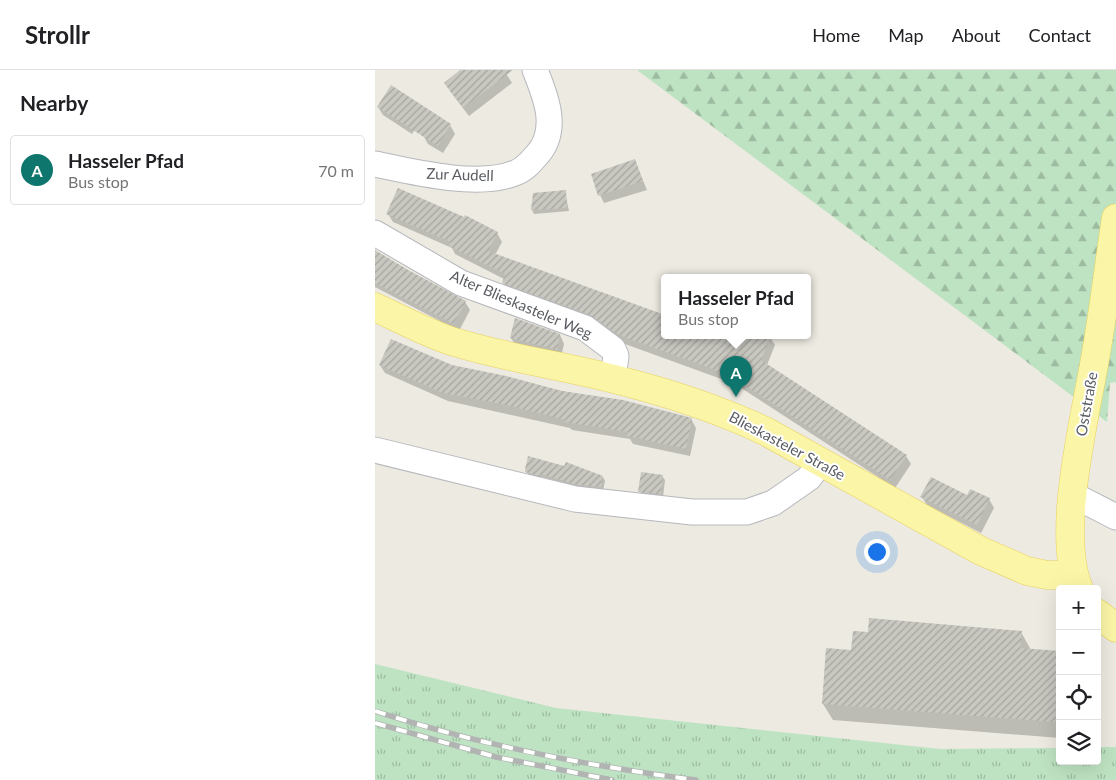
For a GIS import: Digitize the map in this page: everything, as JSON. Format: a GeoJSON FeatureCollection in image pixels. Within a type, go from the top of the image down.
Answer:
{"type":"FeatureCollection","features":[{"type":"Feature","properties":{"kind":"main road","name":"Oststraße"},"geometry":{"type":"LineString","coordinates":[[1076,582],[1069,545],[1073,495],[1116,218]]}},
{"type":"Feature","properties":{"kind":"main road","name":"Blieskasteler Straße"},"geometry":{"type":"LineString","coordinates":[[375,307],[411,325],[451,340],[510,358],[613,378],[678,396],[729,414],[765,431],[981,551],[1027,570],[1076,582]]}},
{"type":"Feature","properties":{"kind":"main road"},"geometry":{"type":"LineString","coordinates":[[1101,616],[1116,628]]}},
{"type":"Feature","properties":{"kind":"street","name":"Zur Audell"},"geometry":{"type":"LineString","coordinates":[[375,164],[429,176],[473,179],[500,177],[521,170],[539,153],[549,129],[549,112],[535,70]]}},
{"type":"Feature","properties":{"kind":"street","name":"Alter Blieskasteler Weg"},"geometry":{"type":"LineString","coordinates":[[375,233],[461,283],[585,328],[613,349],[616,356],[613,378]]}},
{"type":"Feature","properties":{"kind":"street"},"geometry":{"type":"LineString","coordinates":[[375,450],[575,499],[692,512],[747,512],[773,503],[809,478],[820,463]]}},
{"type":"Feature","properties":{"kind":"street"},"geometry":{"type":"LineString","coordinates":[[1073,495],[1116,517]]}},
{"type":"Feature","properties":{"kind":"green space"},"geometry":{"type":"Polygon","coordinates":[[[637,70],[1116,70],[1116,382],[1110,383],[1107,422],[637,70]]]}},
{"type":"Feature","properties":{"kind":"green space"},"geometry":{"type":"Polygon","coordinates":[[[375,664],[556,708],[940,749],[1056,748],[1056,765],[1101,765],[1101,747],[1116,747],[1116,780],[375,780],[375,664]]]}},
{"type":"Feature","properties":{"kind":"building"},"geometry":{"type":"Polygon","coordinates":[[[460,70],[513,70],[463,108],[444,83],[460,70]]]}},
{"type":"Feature","properties":{"kind":"building"},"geometry":{"type":"Polygon","coordinates":[[[391,85],[451,124],[438,146],[377,107],[391,85]]]}},
{"type":"Feature","properties":{"kind":"building"},"geometry":{"type":"Polygon","coordinates":[[[635,159],[643,181],[598,196],[591,174],[635,159]]]}},
{"type":"Feature","properties":{"kind":"building"},"geometry":{"type":"Polygon","coordinates":[[[398,188],[464,217],[465,215],[498,232],[488,251],[661,314],[661,339],[730,339],[741,343],[743,339],[770,339],[761,360],[907,455],[890,480],[729,375],[619,335],[590,315],[502,283],[505,274],[449,246],[451,242],[386,214],[398,188]]]}},
{"type":"Feature","properties":{"kind":"building"},"geometry":{"type":"Polygon","coordinates":[[[566,190],[567,208],[531,210],[533,193],[566,190]]]}},
{"type":"Feature","properties":{"kind":"building"},"geometry":{"type":"Polygon","coordinates":[[[375,250],[466,301],[454,324],[375,283],[375,250]]]}},
{"type":"Feature","properties":{"kind":"building"},"geometry":{"type":"Polygon","coordinates":[[[515,318],[560,334],[557,350],[510,338],[515,318]]]}},
{"type":"Feature","properties":{"kind":"building"},"geometry":{"type":"Polygon","coordinates":[[[391,339],[452,365],[506,376],[562,391],[623,400],[692,418],[686,449],[627,436],[628,432],[565,422],[566,420],[506,405],[443,393],[379,365],[391,339]]]}},
{"type":"Feature","properties":{"kind":"building"},"geometry":{"type":"Polygon","coordinates":[[[528,456],[564,466],[566,462],[603,476],[601,487],[578,485],[540,474],[540,476],[525,472],[528,456]]]}},
{"type":"Feature","properties":{"kind":"building"},"geometry":{"type":"Polygon","coordinates":[[[641,472],[663,475],[661,494],[638,492],[641,472]]]}},
{"type":"Feature","properties":{"kind":"building"},"geometry":{"type":"Polygon","coordinates":[[[931,477],[967,495],[970,489],[990,498],[977,525],[920,497],[931,477]]]}},
{"type":"Feature","properties":{"kind":"building"},"geometry":{"type":"Polygon","coordinates":[[[869,618],[1022,631],[1020,648],[1056,651],[1055,722],[822,704],[826,648],[851,650],[853,631],[868,632],[869,618]]]}},
{"type":"Feature","properties":{"kind":"railway"},"geometry":{"type":"LineString","coordinates":[[375,711],[454,734],[534,753],[696,780]]}},
{"type":"Feature","properties":{"kind":"railway"},"geometry":{"type":"LineString","coordinates":[[375,723],[496,757],[612,780]]}},
{"type":"Feature","properties":{"kind":"place","name":"Hasseler Pfad"},"geometry":{"type":"Point","coordinates":[736,397]}}]}
